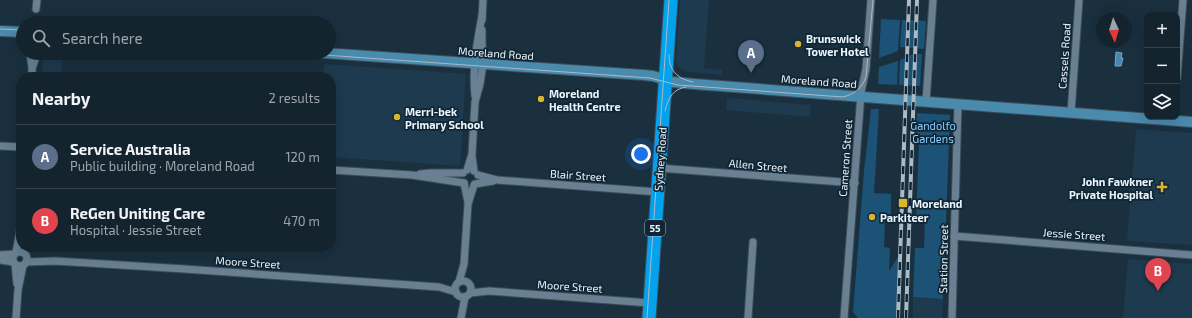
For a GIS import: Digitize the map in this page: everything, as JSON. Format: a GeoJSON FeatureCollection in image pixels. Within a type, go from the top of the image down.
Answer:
{"type":"FeatureCollection","features":[{"type":"Feature","properties":{"kind":"highway","name":"Sydney Road"},"geometry":{"type":"LineString","coordinates":[[649,318],[671,0]]}},
{"type":"Feature","properties":{"kind":"main road"},"geometry":{"type":"LineString","coordinates":[[0,31],[16,32]]}},
{"type":"Feature","properties":{"kind":"main road","name":"Moreland Road"},"geometry":{"type":"LineString","coordinates":[[336,54],[644,75],[686,83],[1071,113],[1144,117]]}},
{"type":"Feature","properties":{"kind":"main road","name":"Moreland Road"},"geometry":{"type":"LineString","coordinates":[[1180,120],[1192,122]]}},
{"type":"Feature","properties":{"kind":"street"},"geometry":{"type":"LineString","coordinates":[[36,9],[37,0]]}},
{"type":"Feature","properties":{"kind":"street"},"geometry":{"type":"LineString","coordinates":[[482,64],[485,60],[482,44],[483,0]]}},
{"type":"Feature","properties":{"kind":"street","name":"Cameron Street"},"geometry":{"type":"LineString","coordinates":[[844,318],[861,97],[866,69],[871,0]]}},
{"type":"Feature","properties":{"kind":"street"},"geometry":{"type":"LineString","coordinates":[[926,102],[933,0]]}},
{"type":"Feature","properties":{"kind":"street","name":"Cassels Road"},"geometry":{"type":"LineString","coordinates":[[1071,113],[1079,0]]}},
{"type":"Feature","properties":{"kind":"street"},"geometry":{"type":"LineString","coordinates":[[1179,48],[1183,0]]}},
{"type":"Feature","properties":{"kind":"street"},"geometry":{"type":"LineString","coordinates":[[468,204],[475,184],[478,180],[471,172],[475,102],[480,84],[482,64],[476,43],[482,16]]}},
{"type":"Feature","properties":{"kind":"street"},"geometry":{"type":"LineString","coordinates":[[31,60],[32,69]]}},
{"type":"Feature","properties":{"kind":"street"},"geometry":{"type":"LineString","coordinates":[[32,69],[35,60]]}},
{"type":"Feature","properties":{"kind":"street","name":"Station Street"},"geometry":{"type":"LineString","coordinates":[[952,318],[958,104]]}},
{"type":"Feature","properties":{"kind":"street"},"geometry":{"type":"LineString","coordinates":[[0,146],[16,147]]}},
{"type":"Feature","properties":{"kind":"street","name":"Allen Street"},"geometry":{"type":"LineString","coordinates":[[659,168],[855,183]]}},
{"type":"Feature","properties":{"kind":"street","name":"Blair Street"},"geometry":{"type":"LineString","coordinates":[[336,170],[412,175],[464,183]]}},
{"type":"Feature","properties":{"kind":"street"},"geometry":{"type":"LineString","coordinates":[[461,317],[457,289],[464,264],[468,204],[462,178],[471,172]]}},
{"type":"Feature","properties":{"kind":"street","name":"Blair Street"},"geometry":{"type":"LineString","coordinates":[[412,175],[471,172],[497,180],[658,192]]}},
{"type":"Feature","properties":{"kind":"street","name":"Blair Street"},"geometry":{"type":"LineString","coordinates":[[475,184],[497,180]]}},
{"type":"Feature","properties":{"kind":"street"},"geometry":{"type":"LineString","coordinates":[[464,183],[469,186],[475,184]]}},
{"type":"Feature","properties":{"kind":"street","name":"Jessie Street"},"geometry":{"type":"LineString","coordinates":[[954,236],[1192,255]]}},
{"type":"Feature","properties":{"kind":"street"},"geometry":{"type":"LineString","coordinates":[[748,318],[753,242]]}},
{"type":"Feature","properties":{"kind":"street"},"geometry":{"type":"LineString","coordinates":[[16,252],[15,258],[18,290]]}},
{"type":"Feature","properties":{"kind":"street"},"geometry":{"type":"LineString","coordinates":[[0,260],[15,258],[20,252],[25,257]]}},
{"type":"Feature","properties":{"kind":"street"},"geometry":{"type":"LineString","coordinates":[[0,255],[15,258]]}},
{"type":"Feature","properties":{"kind":"street"},"geometry":{"type":"LineString","coordinates":[[15,258],[19,266],[25,257]]}},
{"type":"Feature","properties":{"kind":"street"},"geometry":{"type":"LineString","coordinates":[[16,318],[18,290],[25,257]]}},
{"type":"Feature","properties":{"kind":"street","name":"Moore Street"},"geometry":{"type":"LineString","coordinates":[[25,257],[56,261],[457,289]]}},
{"type":"Feature","properties":{"kind":"street"},"geometry":{"type":"LineString","coordinates":[[461,317],[468,290],[464,264]]}},
{"type":"Feature","properties":{"kind":"street"},"geometry":{"type":"LineString","coordinates":[[457,289],[463,281],[468,290]]}},
{"type":"Feature","properties":{"kind":"street"},"geometry":{"type":"LineString","coordinates":[[457,289],[463,297],[468,290]]}},
{"type":"Feature","properties":{"kind":"street","name":"Moore Street"},"geometry":{"type":"LineString","coordinates":[[468,290],[650,303]]}},
{"type":"Feature","properties":{"kind":"shaded area"},"geometry":{"type":"Polygon","coordinates":[[[680,0],[709,0],[704,68],[722,70],[722,75],[688,72],[680,68],[677,64],[680,0]]]}},
{"type":"Feature","properties":{"kind":"shaded area"},"geometry":{"type":"Polygon","coordinates":[[[1116,52],[1122,53],[1121,58],[1123,58],[1121,66],[1115,66],[1116,52]]]}},
{"type":"Feature","properties":{"kind":"shaded area"},"geometry":{"type":"Polygon","coordinates":[[[43,60],[62,60],[61,72],[42,72],[43,60]]]}},
{"type":"Feature","properties":{"kind":"shaded area","name":"Merri-bek Primary School"},"geometry":{"type":"Polygon","coordinates":[[[324,64],[466,74],[460,166],[336,157],[336,72],[323,72],[324,64]]]}},
{"type":"Feature","properties":{"kind":"shaded area"},"geometry":{"type":"Polygon","coordinates":[[[727,98],[811,105],[810,117],[726,110],[727,98]]]}},
{"type":"Feature","properties":{"kind":"shaded area","name":"John Fawkner Private Hospital"},"geometry":{"type":"Polygon","coordinates":[[[1136,129],[1192,133],[1192,245],[1127,241],[1136,129]]]}},
{"type":"Feature","properties":{"kind":"shaded area"},"geometry":{"type":"Polygon","coordinates":[[[1128,259],[1192,264],[1192,318],[1123,318],[1128,259]]]}},
{"type":"Feature","properties":{"kind":"shaded area"},"geometry":{"type":"Polygon","coordinates":[[[913,297],[943,299],[942,318],[913,318],[913,297]]]}},
{"type":"Feature","properties":{"kind":"green space"},"geometry":{"type":"Polygon","coordinates":[[[881,19],[900,20],[898,51],[879,58],[881,19]]]}},
{"type":"Feature","properties":{"kind":"green space"},"geometry":{"type":"Polygon","coordinates":[[[902,20],[926,21],[924,49],[900,47],[902,20]]]}},
{"type":"Feature","properties":{"kind":"green space"},"geometry":{"type":"Polygon","coordinates":[[[913,54],[922,54],[920,86],[899,85],[900,60],[913,54]]]}},
{"type":"Feature","properties":{"kind":"green space"},"geometry":{"type":"Polygon","coordinates":[[[898,61],[897,85],[878,84],[879,67],[898,61]]]}},
{"type":"Feature","properties":{"kind":"green space","name":"Gandolfo Gardens"},"geometry":{"type":"Polygon","coordinates":[[[871,109],[879,109],[874,193],[891,194],[891,218],[885,218],[884,247],[890,248],[889,271],[900,254],[898,318],[858,318],[853,312],[864,171],[871,109]]]}},
{"type":"Feature","properties":{"kind":"green space","name":"Gandolfo Gardens"},"geometry":{"type":"Polygon","coordinates":[[[917,113],[950,115],[943,299],[913,297],[915,248],[924,248],[925,220],[916,219],[919,142],[916,142],[917,113]]]}},
{"type":"Feature","properties":{"kind":"tram line"},"geometry":{"type":"LineString","coordinates":[[647,318],[669,0]]}},
{"type":"Feature","properties":{"kind":"tram line"},"geometry":{"type":"LineString","coordinates":[[336,56],[650,78],[678,85],[843,97],[858,90],[866,77],[873,0]]}},
{"type":"Feature","properties":{"kind":"tram line"},"geometry":{"type":"LineString","coordinates":[[0,29],[16,30]]}},
{"type":"Feature","properties":{"kind":"tram line"},"geometry":{"type":"LineString","coordinates":[[669,55],[669,61],[675,73],[683,79],[693,82]]}},
{"type":"Feature","properties":{"kind":"tram line"},"geometry":{"type":"LineString","coordinates":[[665,111],[674,92],[686,87]]}},
{"type":"Feature","properties":{"kind":"railway"},"geometry":{"type":"LineString","coordinates":[[898,318],[909,0]]}},
{"type":"Feature","properties":{"kind":"railway"},"geometry":{"type":"LineString","coordinates":[[906,318],[917,0]]}},
{"type":"Feature","properties":{"kind":"place","name":"Brunswick Tower Hotel"},"geometry":{"type":"Point","coordinates":[798,44]}},
{"type":"Feature","properties":{"kind":"place","name":"Service Australia"},"geometry":{"type":"Point","coordinates":[751,73]}},
{"type":"Feature","properties":{"kind":"place","name":"Moreland Health Centre"},"geometry":{"type":"Point","coordinates":[541,99]}},
{"type":"Feature","properties":{"kind":"place","name":"Merri-bek Primary School"},"geometry":{"type":"Point","coordinates":[397,117]}},
{"type":"Feature","properties":{"kind":"place","name":"John Fawkner Private Hospital"},"geometry":{"type":"Point","coordinates":[1162,187]}},
{"type":"Feature","properties":{"kind":"place","name":"Moreland"},"geometry":{"type":"Point","coordinates":[903,203]}},
{"type":"Feature","properties":{"kind":"place","name":"Parkiteer"},"geometry":{"type":"Point","coordinates":[872,217]}},
{"type":"Feature","properties":{"kind":"place","name":"ReGen Uniting Care"},"geometry":{"type":"Point","coordinates":[1158,291]}}]}
